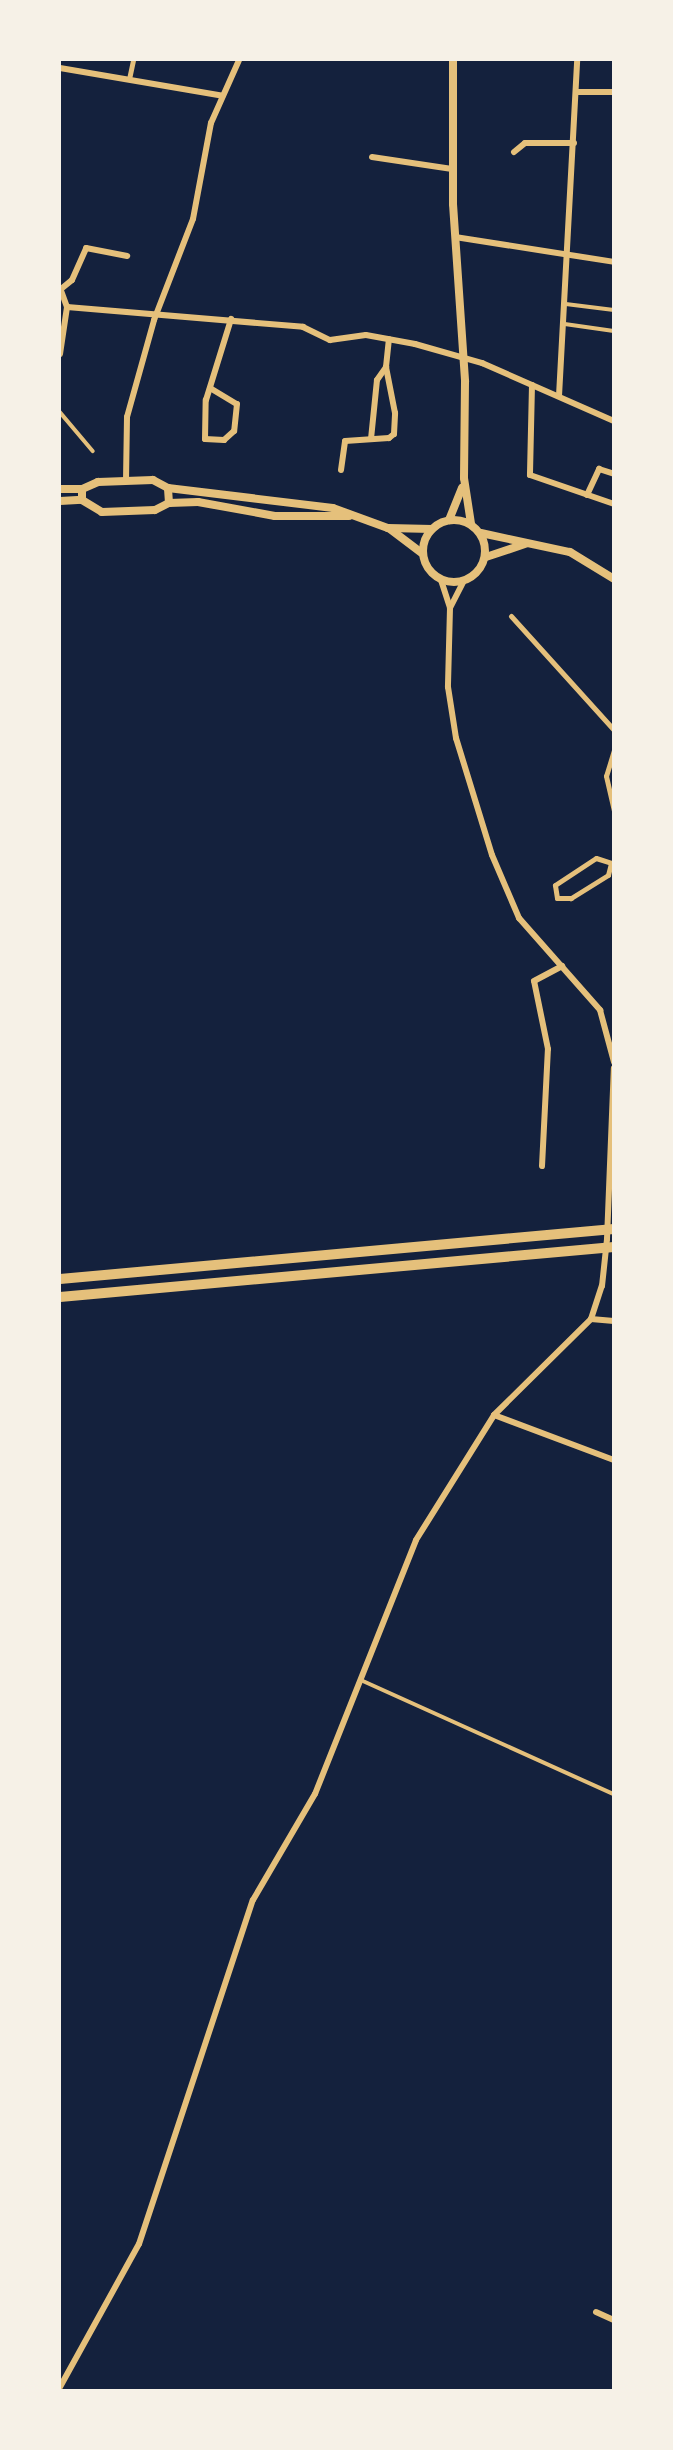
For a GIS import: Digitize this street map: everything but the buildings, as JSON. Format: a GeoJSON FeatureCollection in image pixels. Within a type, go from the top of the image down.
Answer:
{"type":"FeatureCollection","features":[{"type":"Feature","properties":{"kind":"highway"},"geometry":{"type":"LineString","coordinates":[[60,1279],[614,1229]]}},
{"type":"Feature","properties":{"kind":"highway"},"geometry":{"type":"LineString","coordinates":[[60,1297],[614,1247]]}},
{"type":"Feature","properties":{"kind":"street"},"geometry":{"type":"LineString","coordinates":[[129,79],[132,60]]}},
{"type":"Feature","properties":{"kind":"street"},"geometry":{"type":"LineString","coordinates":[[126,481],[128,417],[157,313],[193,219],[211,123],[239,60]]}},
{"type":"Feature","properties":{"kind":"street"},"geometry":{"type":"LineString","coordinates":[[453,60],[452,169],[464,356],[464,478],[471,524]]}},
{"type":"Feature","properties":{"kind":"street"},"geometry":{"type":"LineString","coordinates":[[559,396],[569,254],[577,60]]}},
{"type":"Feature","properties":{"kind":"street"},"geometry":{"type":"LineString","coordinates":[[60,68],[223,96]]}},
{"type":"Feature","properties":{"kind":"street"},"geometry":{"type":"LineString","coordinates":[[576,92],[614,92]]}},
{"type":"Feature","properties":{"kind":"street"},"geometry":{"type":"LineString","coordinates":[[514,152],[525,143],[574,143]]}},
{"type":"Feature","properties":{"kind":"street"},"geometry":{"type":"LineString","coordinates":[[372,157],[452,169]]}},
{"type":"Feature","properties":{"kind":"street"},"geometry":{"type":"LineString","coordinates":[[455,236],[614,261]]}},
{"type":"Feature","properties":{"kind":"street"},"geometry":{"type":"LineString","coordinates":[[60,354],[66,307],[60,288],[72,280],[86,248],[127,256]]}},
{"type":"Feature","properties":{"kind":"street"},"geometry":{"type":"LineString","coordinates":[[66,307],[303,327],[330,340],[366,335],[389,339],[464,356],[614,421]]}},
{"type":"Feature","properties":{"kind":"street"},"geometry":{"type":"LineString","coordinates":[[210,388],[237,404],[234,430],[224,440],[205,439],[210,388],[231,319]]}},
{"type":"Feature","properties":{"kind":"street"},"geometry":{"type":"LineString","coordinates":[[341,470],[345,441],[394,434],[395,413],[386,367],[389,339]]}},
{"type":"Feature","properties":{"kind":"street"},"geometry":{"type":"LineString","coordinates":[[371,439],[377,380],[386,367]]}},
{"type":"Feature","properties":{"kind":"street"},"geometry":{"type":"LineString","coordinates":[[532,385],[530,475],[614,504]]}},
{"type":"Feature","properties":{"kind":"street"},"geometry":{"type":"LineString","coordinates":[[587,495],[599,469],[614,474]]}},
{"type":"Feature","properties":{"kind":"street"},"geometry":{"type":"LineString","coordinates":[[449,520],[464,478]]}},
{"type":"Feature","properties":{"kind":"street"},"geometry":{"type":"LineString","coordinates":[[60,489],[82,489],[98,482],[153,480],[168,488],[333,508],[387,528],[423,554],[428,569],[441,580],[450,608],[448,687],[463,767],[492,855],[519,918],[600,1010],[614,1062]]}},
{"type":"Feature","properties":{"kind":"street"},"geometry":{"type":"LineString","coordinates":[[168,488],[169,503]]}},
{"type":"Feature","properties":{"kind":"street"},"geometry":{"type":"LineString","coordinates":[[82,489],[82,500]]}},
{"type":"Feature","properties":{"kind":"street"},"geometry":{"type":"LineString","coordinates":[[60,501],[82,500],[102,512],[155,510],[169,503],[198,502],[275,516],[352,516]]}},
{"type":"Feature","properties":{"kind":"street"},"geometry":{"type":"LineString","coordinates":[[387,528],[432,529],[449,520],[471,524],[481,533],[570,551],[614,579]]}},
{"type":"Feature","properties":{"kind":"street"},"geometry":{"type":"LineString","coordinates":[[423,554],[432,529]]}},
{"type":"Feature","properties":{"kind":"street"},"geometry":{"type":"LineString","coordinates":[[450,608],[463,582],[475,575],[485,557],[481,533]]}},
{"type":"Feature","properties":{"kind":"street"},"geometry":{"type":"LineString","coordinates":[[485,557],[532,543]]}},
{"type":"Feature","properties":{"kind":"street"},"geometry":{"type":"LineString","coordinates":[[441,580],[463,582]]}},
{"type":"Feature","properties":{"kind":"street"},"geometry":{"type":"LineString","coordinates":[[511,616],[614,730]]}},
{"type":"Feature","properties":{"kind":"street"},"geometry":{"type":"LineString","coordinates":[[614,750],[606,776],[614,811]]}},
{"type":"Feature","properties":{"kind":"street"},"geometry":{"type":"LineString","coordinates":[[596,858],[612,863],[608,876],[564,902],[553,891],[555,884],[596,858]]}},
{"type":"Feature","properties":{"kind":"street"},"geometry":{"type":"LineString","coordinates":[[542,1166],[548,1049],[534,981],[562,966]]}},
{"type":"Feature","properties":{"kind":"street"},"geometry":{"type":"LineString","coordinates":[[60,2387],[139,2244],[253,1900],[315,1794],[416,1540],[494,1415],[591,1319],[602,1286],[614,1068]]}},
{"type":"Feature","properties":{"kind":"street"},"geometry":{"type":"LineString","coordinates":[[591,1319],[614,1321]]}},
{"type":"Feature","properties":{"kind":"street"},"geometry":{"type":"LineString","coordinates":[[494,1415],[614,1460]]}},
{"type":"Feature","properties":{"kind":"street"},"geometry":{"type":"LineString","coordinates":[[596,2312],[614,2320]]}},
{"type":"Feature","properties":{"kind":"lane"},"geometry":{"type":"LineString","coordinates":[[566,304],[614,310]]}},
{"type":"Feature","properties":{"kind":"lane"},"geometry":{"type":"LineString","coordinates":[[565,324],[614,331]]}},
{"type":"Feature","properties":{"kind":"lane"},"geometry":{"type":"LineString","coordinates":[[60,412],[93,451]]}},
{"type":"Feature","properties":{"kind":"lane"},"geometry":{"type":"LineString","coordinates":[[359,1679],[614,1794]]}}]}
